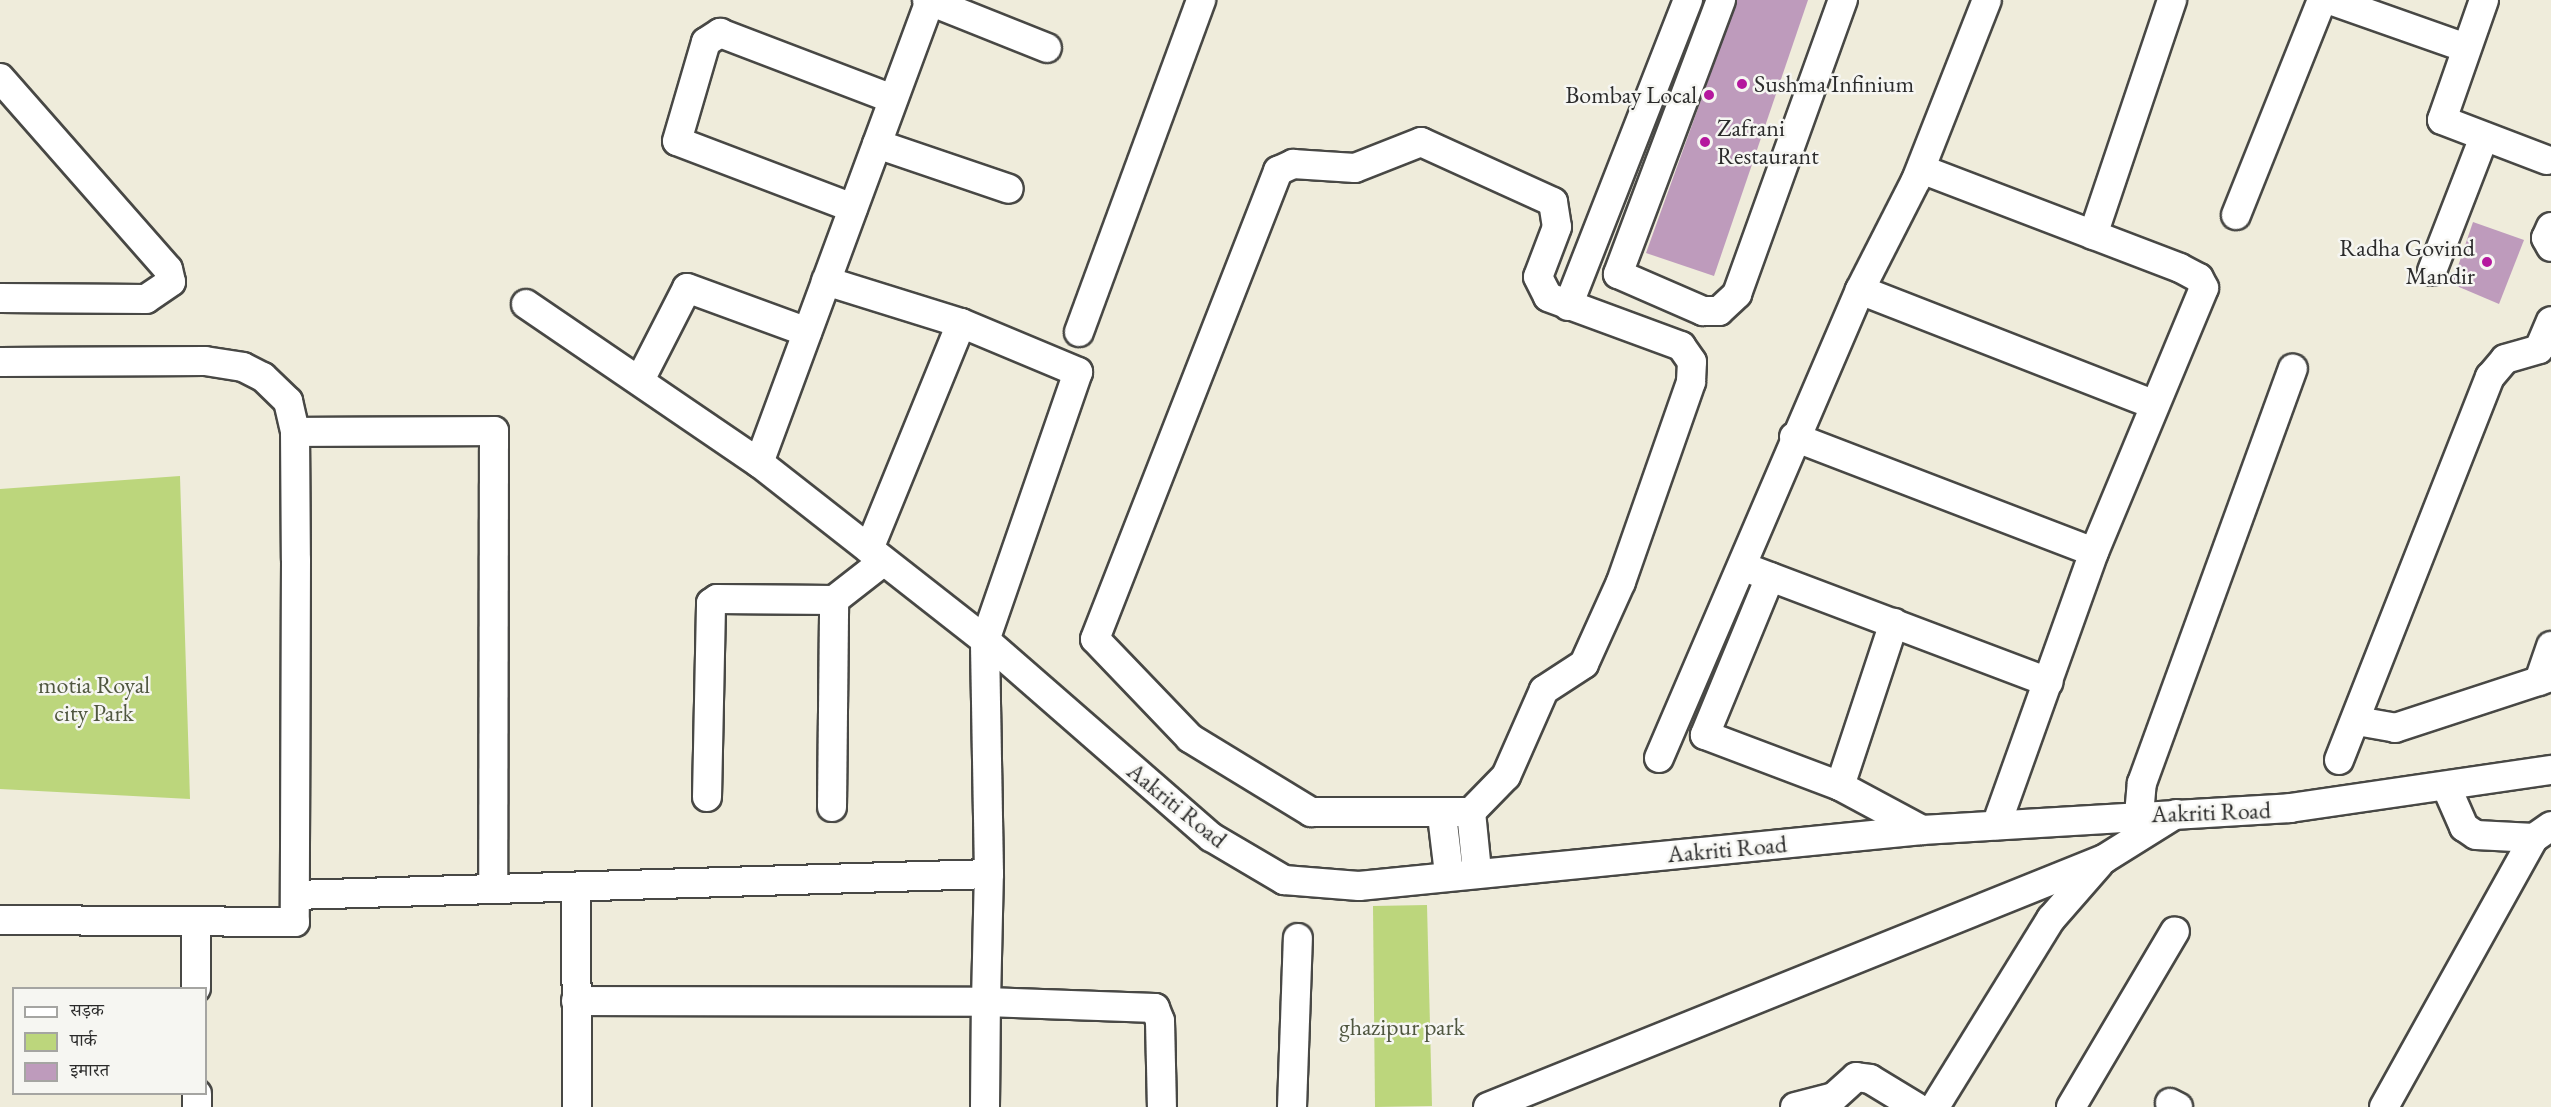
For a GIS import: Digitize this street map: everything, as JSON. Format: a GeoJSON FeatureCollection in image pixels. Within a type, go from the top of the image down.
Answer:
{"type":"FeatureCollection","features":[{"type":"Feature","properties":{"kind":"street"},"geometry":{"type":"LineString","coordinates":[[759,463],[928,0],[1047,48]]}},
{"type":"Feature","properties":{"kind":"street"},"geometry":{"type":"LineString","coordinates":[[1079,332],[1201,0]]}},
{"type":"Feature","properties":{"kind":"street"},"geometry":{"type":"LineString","coordinates":[[1568,306],[1688,0]]}},
{"type":"Feature","properties":{"kind":"street"},"geometry":{"type":"LineString","coordinates":[[1720,0],[1618,274],[1703,311],[1719,311],[1737,294],[1843,0]]}},
{"type":"Feature","properties":{"kind":"street"},"geometry":{"type":"LineString","coordinates":[[1659,758],[1794,437],[1860,290],[1921,169],[1987,0]]}},
{"type":"Feature","properties":{"kind":"street"},"geometry":{"type":"LineString","coordinates":[[2093,235],[2172,0]]}},
{"type":"Feature","properties":{"kind":"street"},"geometry":{"type":"LineString","coordinates":[[2236,214],[2322,0]]}},
{"type":"Feature","properties":{"kind":"street"},"geometry":{"type":"LineString","coordinates":[[2330,0],[2466,48]]}},
{"type":"Feature","properties":{"kind":"street"},"geometry":{"type":"LineString","coordinates":[[2484,0],[2441,116],[2484,136],[2547,160]]}},
{"type":"Feature","properties":{"kind":"street"},"geometry":{"type":"LineString","coordinates":[[853,208],[676,141],[706,42],[720,33],[893,99]]}},
{"type":"Feature","properties":{"kind":"street"},"geometry":{"type":"LineString","coordinates":[[0,78],[168,269],[171,282],[146,299],[0,298]]}},
{"type":"Feature","properties":{"kind":"street"},"geometry":{"type":"LineString","coordinates":[[2432,271],[2484,136]]}},
{"type":"Feature","properties":{"kind":"street"},"geometry":{"type":"LineString","coordinates":[[1421,142],[1553,202],[1557,227],[1538,277],[1548,297],[1681,345],[1692,362],[1691,382],[1621,582],[1584,664],[1544,690],[1513,768],[1471,812],[1443,815],[1311,812],[1190,738],[1095,639],[1278,171],[1293,164],[1355,168],[1421,142]]}},
{"type":"Feature","properties":{"kind":"street"},"geometry":{"type":"LineString","coordinates":[[877,144],[1009,189]]}},
{"type":"Feature","properties":{"kind":"street"},"geometry":{"type":"LineString","coordinates":[[1921,169],[2189,273],[2204,288],[2153,405],[2094,552],[1996,825]]}},
{"type":"Feature","properties":{"kind":"street"},"geometry":{"type":"LineString","coordinates":[[2551,226],[2546,238],[2551,248]]}},
{"type":"Feature","properties":{"kind":"street"},"geometry":{"type":"LineString","coordinates":[[826,281],[961,323],[1078,372],[985,640],[988,874],[985,1107]]}},
{"type":"Feature","properties":{"kind":"street"},"geometry":{"type":"LineString","coordinates":[[641,378],[687,288],[807,332]]}},
{"type":"Feature","properties":{"kind":"street"},"geometry":{"type":"LineString","coordinates":[[1860,290],[2153,405]]}},
{"type":"Feature","properties":{"kind":"street","name":"Aakriti Road"},"geometry":{"type":"LineString","coordinates":[[526,304],[641,378],[759,463],[985,640],[1211,837],[1284,880],[1359,886],[1449,874],[1922,830],[2139,814],[2290,808],[2551,770]]}},
{"type":"Feature","properties":{"kind":"street"},"geometry":{"type":"LineString","coordinates":[[2339,760],[2357,721],[2490,377],[2505,359],[2545,351],[2551,321]]}},
{"type":"Feature","properties":{"kind":"street"},"geometry":{"type":"LineString","coordinates":[[832,807],[834,600],[876,555],[961,323]]}},
{"type":"Feature","properties":{"kind":"street"},"geometry":{"type":"LineString","coordinates":[[0,362],[205,361],[243,367],[288,401],[295,432],[295,922],[196,924],[0,920]]}},
{"type":"Feature","properties":{"kind":"street"},"geometry":{"type":"LineString","coordinates":[[2139,814],[2142,783],[2293,369]]}},
{"type":"Feature","properties":{"kind":"street"},"geometry":{"type":"LineString","coordinates":[[295,432],[494,431],[493,889]]}},
{"type":"Feature","properties":{"kind":"street"},"geometry":{"type":"LineString","coordinates":[[1794,437],[2094,552]]}},
{"type":"Feature","properties":{"kind":"street"},"geometry":{"type":"LineString","coordinates":[[1739,565],[2049,682]]}},
{"type":"Feature","properties":{"kind":"street"},"geometry":{"type":"LineString","coordinates":[[1770,576],[1706,735],[1840,786],[1922,830]]}},
{"type":"Feature","properties":{"kind":"street"},"geometry":{"type":"LineString","coordinates":[[707,797],[711,603],[834,600]]}},
{"type":"Feature","properties":{"kind":"street"},"geometry":{"type":"LineString","coordinates":[[1840,786],[1894,623]]}},
{"type":"Feature","properties":{"kind":"street"},"geometry":{"type":"LineString","coordinates":[[2357,721],[2395,728],[2545,679],[2551,646]]}},
{"type":"Feature","properties":{"kind":"street"},"geometry":{"type":"LineString","coordinates":[[2446,786],[2464,827],[2476,835],[2542,832]]}},
{"type":"Feature","properties":{"kind":"street"},"geometry":{"type":"LineString","coordinates":[[1471,812],[1477,872]]}},
{"type":"Feature","properties":{"kind":"street"},"geometry":{"type":"LineString","coordinates":[[1488,1107],[2104,859],[2178,813]]}},
{"type":"Feature","properties":{"kind":"street"},"geometry":{"type":"LineString","coordinates":[[1443,815],[1449,874]]}},
{"type":"Feature","properties":{"kind":"street"},"geometry":{"type":"LineString","coordinates":[[2384,1107],[2542,832]]}},
{"type":"Feature","properties":{"kind":"street"},"geometry":{"type":"LineString","coordinates":[[1795,1107],[1831,1102],[1846,1081],[1863,1078],[1926,1106],[2050,919],[2104,859]]}},
{"type":"Feature","properties":{"kind":"street"},"geometry":{"type":"LineString","coordinates":[[295,895],[988,874]]}},
{"type":"Feature","properties":{"kind":"street"},"geometry":{"type":"LineString","coordinates":[[576,887],[577,1107]]}},
{"type":"Feature","properties":{"kind":"street"},"geometry":{"type":"LineString","coordinates":[[196,924],[196,987]]}},
{"type":"Feature","properties":{"kind":"street"},"geometry":{"type":"LineString","coordinates":[[2070,1107],[2175,931]]}},
{"type":"Feature","properties":{"kind":"street"},"geometry":{"type":"LineString","coordinates":[[1292,1107],[1298,938]]}},
{"type":"Feature","properties":{"kind":"street"},"geometry":{"type":"LineString","coordinates":[[576,1001],[986,1002],[1155,1008],[1160,1021],[1162,1107]]}},
{"type":"Feature","properties":{"kind":"street"},"geometry":{"type":"LineString","coordinates":[[197,1107],[209,1107]]}},
{"type":"Feature","properties":{"kind":"green space","name":"motia Royal city Park"},"geometry":{"type":"Polygon","coordinates":[[[180,476],[190,799],[0,789],[0,489],[180,476]]]}},
{"type":"Feature","properties":{"kind":"green space","name":"ghazipur park"},"geometry":{"type":"Polygon","coordinates":[[[1427,905],[1432,1106],[1375,1107],[1373,906],[1427,905]]]}},
{"type":"Feature","properties":{"kind":"building","name":"Sushma Infinium"},"geometry":{"type":"Polygon","coordinates":[[[1737,0],[1808,0],[1714,276],[1646,253],[1737,0]]]}},
{"type":"Feature","properties":{"kind":"building","name":"Radha Govind Mandir"},"geometry":{"type":"Polygon","coordinates":[[[2473,222],[2524,240],[2499,304],[2452,284],[2473,222]]]}},
{"type":"Feature","properties":{"kind":"place","name":"Sushma Infinium"},"geometry":{"type":"Point","coordinates":[1742,84]}},
{"type":"Feature","properties":{"kind":"place","name":"Bombay Local"},"geometry":{"type":"Point","coordinates":[1709,95]}},
{"type":"Feature","properties":{"kind":"place","name":"Zafrani Restaurant"},"geometry":{"type":"Point","coordinates":[1705,142]}},
{"type":"Feature","properties":{"kind":"place","name":"Radha Govind Mandir"},"geometry":{"type":"Point","coordinates":[2487,262]}}]}
